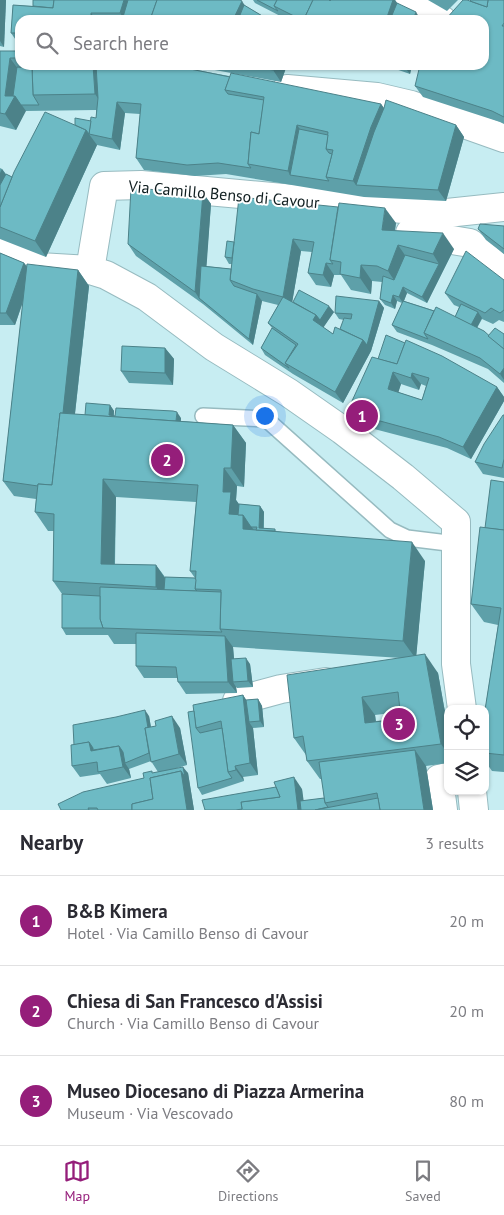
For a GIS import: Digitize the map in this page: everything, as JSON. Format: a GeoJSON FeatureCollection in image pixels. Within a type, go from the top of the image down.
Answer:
{"type":"FeatureCollection","features":[{"type":"Feature","properties":{"kind":"street"},"geometry":{"type":"LineString","coordinates":[[410,0],[449,15]]}},
{"type":"Feature","properties":{"kind":"street"},"geometry":{"type":"LineString","coordinates":[[264,85],[292,90],[377,97],[414,93],[504,138]]}},
{"type":"Feature","properties":{"kind":"street","name":"Via Camillo Benso di Cavour"},"geometry":{"type":"LineString","coordinates":[[90,270],[104,186],[141,185],[447,213],[504,208]]}},
{"type":"Feature","properties":{"kind":"street"},"geometry":{"type":"LineString","coordinates":[[406,210],[410,234],[470,243],[504,273]]}},
{"type":"Feature","properties":{"kind":"street"},"geometry":{"type":"LineString","coordinates":[[0,252],[39,268],[90,270],[106,275],[148,297],[214,347],[289,393],[342,430],[403,477],[456,522],[456,664],[461,705]]}},
{"type":"Feature","properties":{"kind":"street"},"geometry":{"type":"LineString","coordinates":[[427,668],[456,664]]}},
{"type":"Feature","properties":{"kind":"street"},"geometry":{"type":"LineString","coordinates":[[237,702],[282,689],[350,679]]}},
{"type":"Feature","properties":{"kind":"street"},"geometry":{"type":"LineString","coordinates":[[443,810],[439,779],[444,778]]}},
{"type":"Feature","properties":{"kind":"street"},"geometry":{"type":"LineString","coordinates":[[472,795],[474,810]]}},
{"type":"Feature","properties":{"kind":"lane"},"geometry":{"type":"LineString","coordinates":[[203,416],[266,419],[390,530],[407,538],[456,544]]}},
{"type":"Feature","properties":{"kind":"building"},"geometry":{"type":"Polygon","coordinates":[[[33,0],[54,0],[53,8],[33,6],[33,0]]]}},
{"type":"Feature","properties":{"kind":"building"},"geometry":{"type":"Polygon","coordinates":[[[54,0],[124,0],[120,13],[15,15],[15,33],[11,33],[13,5],[53,8],[54,0]]]}},
{"type":"Feature","properties":{"kind":"building"},"geometry":{"type":"Polygon","coordinates":[[[128,0],[157,0],[152,15],[124,15],[128,0]]]}},
{"type":"Feature","properties":{"kind":"building"},"geometry":{"type":"Polygon","coordinates":[[[157,0],[242,1],[235,15],[152,15],[157,0]]]}},
{"type":"Feature","properties":{"kind":"building"},"geometry":{"type":"Polygon","coordinates":[[[257,0],[277,0],[274,6],[278,11],[257,0]]]}},
{"type":"Feature","properties":{"kind":"building"},"geometry":{"type":"Polygon","coordinates":[[[277,0],[313,0],[306,15],[292,15],[274,6],[277,0]]]}},
{"type":"Feature","properties":{"kind":"building"},"geometry":{"type":"Polygon","coordinates":[[[313,0],[393,0],[388,15],[306,15],[313,0]]]}},
{"type":"Feature","properties":{"kind":"building"},"geometry":{"type":"Polygon","coordinates":[[[463,0],[487,7],[488,0],[504,0],[504,23],[502,26],[504,26],[504,117],[492,111],[415,86],[419,70],[489,70],[489,15],[450,15],[463,0]]]}},
{"type":"Feature","properties":{"kind":"building"},"geometry":{"type":"Polygon","coordinates":[[[488,0],[487,7],[470,1],[488,0]]]}},
{"type":"Feature","properties":{"kind":"building"},"geometry":{"type":"Polygon","coordinates":[[[397,3],[416,12],[415,15],[392,15],[397,3]]]}},
{"type":"Feature","properties":{"kind":"building"},"geometry":{"type":"Polygon","coordinates":[[[244,5],[261,15],[240,15],[244,5]]]}},
{"type":"Feature","properties":{"kind":"building"},"geometry":{"type":"Polygon","coordinates":[[[0,51],[15,51],[15,58],[10,58],[5,96],[15,96],[5,114],[0,113],[0,51]]]}},
{"type":"Feature","properties":{"kind":"building"},"geometry":{"type":"Polygon","coordinates":[[[17,70],[32,70],[33,95],[39,105],[21,105],[13,96],[17,70]]]}},
{"type":"Feature","properties":{"kind":"building"},"geometry":{"type":"Polygon","coordinates":[[[32,70],[93,70],[95,94],[33,95],[32,70]]]}},
{"type":"Feature","properties":{"kind":"building"},"geometry":{"type":"Polygon","coordinates":[[[96,70],[195,70],[230,77],[225,90],[228,94],[264,100],[259,134],[251,132],[248,164],[251,168],[218,163],[187,165],[136,158],[141,104],[117,102],[112,139],[89,134],[91,117],[96,118],[98,98],[96,70]]]}},
{"type":"Feature","properties":{"kind":"building"},"geometry":{"type":"Polygon","coordinates":[[[231,73],[381,104],[371,127],[353,181],[326,177],[333,150],[326,149],[328,132],[297,125],[288,171],[248,164],[251,132],[259,134],[264,97],[225,90],[231,73]]]}},
{"type":"Feature","properties":{"kind":"building"},"geometry":{"type":"Polygon","coordinates":[[[386,100],[456,125],[438,190],[356,185],[386,100]]]}},
{"type":"Feature","properties":{"kind":"building"},"geometry":{"type":"Polygon","coordinates":[[[45,112],[86,130],[35,241],[0,227],[0,207],[14,172],[45,112]]]}},
{"type":"Feature","properties":{"kind":"building"},"geometry":{"type":"Polygon","coordinates":[[[75,118],[91,121],[89,134],[86,130],[75,125],[75,118]]]}},
{"type":"Feature","properties":{"kind":"building"},"geometry":{"type":"Polygon","coordinates":[[[299,129],[328,135],[326,149],[332,154],[326,177],[329,181],[290,175],[299,129]]]}},
{"type":"Feature","properties":{"kind":"building"},"geometry":{"type":"Polygon","coordinates":[[[6,174],[12,177],[0,207],[0,185],[6,174]]]}},
{"type":"Feature","properties":{"kind":"building"},"geometry":{"type":"Polygon","coordinates":[[[131,188],[203,193],[195,292],[128,244],[131,188]]]}},
{"type":"Feature","properties":{"kind":"building"},"geometry":{"type":"Polygon","coordinates":[[[239,197],[338,207],[330,260],[333,264],[326,263],[323,275],[308,273],[314,242],[293,239],[283,297],[253,289],[230,280],[239,197]]]}},
{"type":"Feature","properties":{"kind":"building"},"geometry":{"type":"Polygon","coordinates":[[[339,203],[385,208],[382,230],[443,233],[433,254],[398,245],[388,271],[377,266],[361,265],[360,278],[340,274],[341,262],[330,260],[339,203]]]}},
{"type":"Feature","properties":{"kind":"building"},"geometry":{"type":"Polygon","coordinates":[[[480,224],[504,226],[504,249],[478,229],[480,224]]]}},
{"type":"Feature","properties":{"kind":"building"},"geometry":{"type":"Polygon","coordinates":[[[227,241],[234,242],[232,258],[225,257],[227,241]]]}},
{"type":"Feature","properties":{"kind":"building"},"geometry":{"type":"Polygon","coordinates":[[[466,251],[504,280],[504,310],[500,313],[491,308],[485,313],[445,293],[466,251]]]}},
{"type":"Feature","properties":{"kind":"building"},"geometry":{"type":"Polygon","coordinates":[[[0,253],[24,263],[6,313],[0,313],[0,253]]]}},
{"type":"Feature","properties":{"kind":"building"},"geometry":{"type":"Polygon","coordinates":[[[405,255],[439,264],[422,297],[403,287],[399,297],[393,295],[391,303],[380,299],[383,276],[394,280],[405,255]]]}},
{"type":"Feature","properties":{"kind":"building"},"geometry":{"type":"Polygon","coordinates":[[[27,264],[78,270],[63,413],[60,413],[52,485],[38,484],[38,486],[3,481],[27,264]]]}},
{"type":"Feature","properties":{"kind":"building"},"geometry":{"type":"Polygon","coordinates":[[[201,266],[231,269],[230,280],[234,286],[257,294],[249,339],[199,298],[201,266]]]}},
{"type":"Feature","properties":{"kind":"building"},"geometry":{"type":"Polygon","coordinates":[[[299,290],[329,306],[320,320],[316,315],[293,302],[299,290]]]}},
{"type":"Feature","properties":{"kind":"building"},"geometry":{"type":"Polygon","coordinates":[[[336,296],[379,301],[367,345],[363,340],[340,329],[344,318],[351,319],[352,314],[335,313],[336,296]]]}},
{"type":"Feature","properties":{"kind":"building"},"geometry":{"type":"Polygon","coordinates":[[[283,297],[316,315],[313,320],[333,334],[335,327],[363,340],[335,392],[285,363],[298,344],[268,323],[283,297]]]}},
{"type":"Feature","properties":{"kind":"building"},"geometry":{"type":"Polygon","coordinates":[[[403,301],[434,311],[424,333],[428,339],[392,325],[403,301]]]}},
{"type":"Feature","properties":{"kind":"building"},"geometry":{"type":"Polygon","coordinates":[[[461,304],[478,312],[471,325],[455,317],[461,304]]]}},
{"type":"Feature","properties":{"kind":"building"},"geometry":{"type":"Polygon","coordinates":[[[436,307],[484,331],[504,349],[504,368],[500,374],[480,358],[424,333],[436,307]]]}},
{"type":"Feature","properties":{"kind":"building"},"geometry":{"type":"Polygon","coordinates":[[[272,328],[296,345],[285,363],[289,368],[261,348],[272,328]]]}},
{"type":"Feature","properties":{"kind":"building"},"geometry":{"type":"Polygon","coordinates":[[[495,328],[504,334],[504,349],[488,336],[495,328]]]}},
{"type":"Feature","properties":{"kind":"building"},"geometry":{"type":"Polygon","coordinates":[[[386,335],[405,343],[397,364],[378,359],[386,335]]]}},
{"type":"Feature","properties":{"kind":"building"},"geometry":{"type":"Polygon","coordinates":[[[406,340],[442,356],[497,387],[463,447],[439,437],[347,412],[372,357],[397,364],[406,340]],[[393,372],[388,389],[422,400],[429,378],[412,373],[411,378],[393,372]]]}},
{"type":"Feature","properties":{"kind":"building"},"geometry":{"type":"Polygon","coordinates":[[[122,346],[165,348],[165,373],[121,371],[122,346]]]}},
{"type":"Feature","properties":{"kind":"building"},"geometry":{"type":"Polygon","coordinates":[[[86,403],[110,405],[109,415],[115,416],[116,408],[173,411],[177,412],[176,421],[85,415],[86,403]]]}},
{"type":"Feature","properties":{"kind":"building"},"geometry":{"type":"Polygon","coordinates":[[[60,413],[233,425],[231,468],[224,468],[223,492],[231,492],[229,514],[243,515],[243,529],[412,542],[403,641],[220,629],[221,590],[195,589],[196,571],[190,571],[198,485],[103,479],[101,564],[156,565],[156,587],[53,581],[54,514],[35,512],[38,484],[52,485],[60,413]]]}},
{"type":"Feature","properties":{"kind":"building"},"geometry":{"type":"Polygon","coordinates":[[[503,415],[504,459],[502,468],[475,462],[484,444],[503,415]]]}},
{"type":"Feature","properties":{"kind":"building"},"geometry":{"type":"Polygon","coordinates":[[[491,480],[504,482],[504,530],[485,528],[491,480]]]}},
{"type":"Feature","properties":{"kind":"building"},"geometry":{"type":"Polygon","coordinates":[[[239,504],[260,506],[259,528],[275,529],[275,531],[256,530],[257,527],[251,527],[243,515],[238,515],[239,504]]]}},
{"type":"Feature","properties":{"kind":"building"},"geometry":{"type":"Polygon","coordinates":[[[480,527],[504,530],[504,755],[489,753],[489,705],[486,705],[501,608],[471,604],[480,527]]]}},
{"type":"Feature","properties":{"kind":"building"},"geometry":{"type":"Polygon","coordinates":[[[165,577],[195,578],[195,589],[197,591],[164,590],[165,577]]]}},
{"type":"Feature","properties":{"kind":"building"},"geometry":{"type":"Polygon","coordinates":[[[100,587],[221,592],[220,629],[222,632],[103,628],[100,619],[100,587]]]}},
{"type":"Feature","properties":{"kind":"building"},"geometry":{"type":"Polygon","coordinates":[[[62,594],[100,596],[100,619],[103,628],[62,628],[62,594]]]}},
{"type":"Feature","properties":{"kind":"building"},"geometry":{"type":"Polygon","coordinates":[[[136,633],[225,636],[228,682],[178,682],[176,667],[136,666],[136,633]]]}},
{"type":"Feature","properties":{"kind":"building"},"geometry":{"type":"Polygon","coordinates":[[[425,654],[441,744],[307,761],[303,736],[294,738],[287,675],[425,654]],[[398,692],[362,697],[365,723],[401,719],[398,692]]]}},
{"type":"Feature","properties":{"kind":"building"},"geometry":{"type":"Polygon","coordinates":[[[246,658],[248,681],[233,682],[231,659],[246,658]]]}},
{"type":"Feature","properties":{"kind":"building"},"geometry":{"type":"Polygon","coordinates":[[[243,695],[250,763],[235,766],[236,770],[228,772],[221,721],[196,728],[193,705],[243,695]]]}},
{"type":"Feature","properties":{"kind":"building"},"geometry":{"type":"Polygon","coordinates":[[[258,699],[260,721],[249,722],[246,700],[258,699]]]}},
{"type":"Feature","properties":{"kind":"building"},"geometry":{"type":"Polygon","coordinates":[[[145,710],[148,728],[145,728],[149,753],[125,763],[123,752],[119,746],[93,750],[89,742],[74,745],[73,725],[145,710]]]}},
{"type":"Feature","properties":{"kind":"building"},"geometry":{"type":"Polygon","coordinates":[[[194,711],[196,728],[200,733],[222,728],[228,772],[232,778],[198,788],[188,712],[194,711]]]}},
{"type":"Feature","properties":{"kind":"building"},"geometry":{"type":"Polygon","coordinates":[[[172,716],[179,754],[151,762],[145,728],[156,726],[155,721],[172,716]]]}},
{"type":"Feature","properties":{"kind":"building"},"geometry":{"type":"Polygon","coordinates":[[[89,742],[91,751],[119,746],[123,767],[98,772],[97,762],[72,766],[71,745],[89,742]]]}},
{"type":"Feature","properties":{"kind":"building"},"geometry":{"type":"Polygon","coordinates":[[[415,750],[424,810],[380,810],[377,793],[325,803],[319,762],[415,750]]]}},
{"type":"Feature","properties":{"kind":"building"},"geometry":{"type":"Polygon","coordinates":[[[183,767],[185,777],[181,771],[150,778],[153,799],[132,804],[132,810],[98,810],[97,808],[88,808],[89,810],[61,810],[58,804],[83,792],[144,778],[143,773],[183,767]]]}},
{"type":"Feature","properties":{"kind":"building"},"geometry":{"type":"Polygon","coordinates":[[[181,771],[187,810],[132,810],[132,804],[153,799],[150,778],[181,771]]]}},
{"type":"Feature","properties":{"kind":"building"},"geometry":{"type":"Polygon","coordinates":[[[294,777],[298,810],[236,810],[242,809],[241,802],[280,797],[274,782],[294,777]]]}},
{"type":"Feature","properties":{"kind":"building"},"geometry":{"type":"Polygon","coordinates":[[[276,787],[280,797],[241,802],[242,809],[205,810],[202,800],[276,787]]]}},
{"type":"Feature","properties":{"kind":"building"},"geometry":{"type":"Polygon","coordinates":[[[324,798],[328,807],[315,810],[301,810],[300,801],[324,798]]]}},
{"type":"Feature","properties":{"kind":"building"},"geometry":{"type":"Polygon","coordinates":[[[378,798],[380,810],[315,810],[378,798]]]}},
{"type":"Feature","properties":{"kind":"place","name":"B&B Kimera"},"geometry":{"type":"Point","coordinates":[362,416]}},
{"type":"Feature","properties":{"kind":"place","name":"Chiesa di San Francesco d'Assisi"},"geometry":{"type":"Point","coordinates":[167,460]}},
{"type":"Feature","properties":{"kind":"place","name":"Museo Diocesano di Piazza Armerina"},"geometry":{"type":"Point","coordinates":[399,724]}}]}
